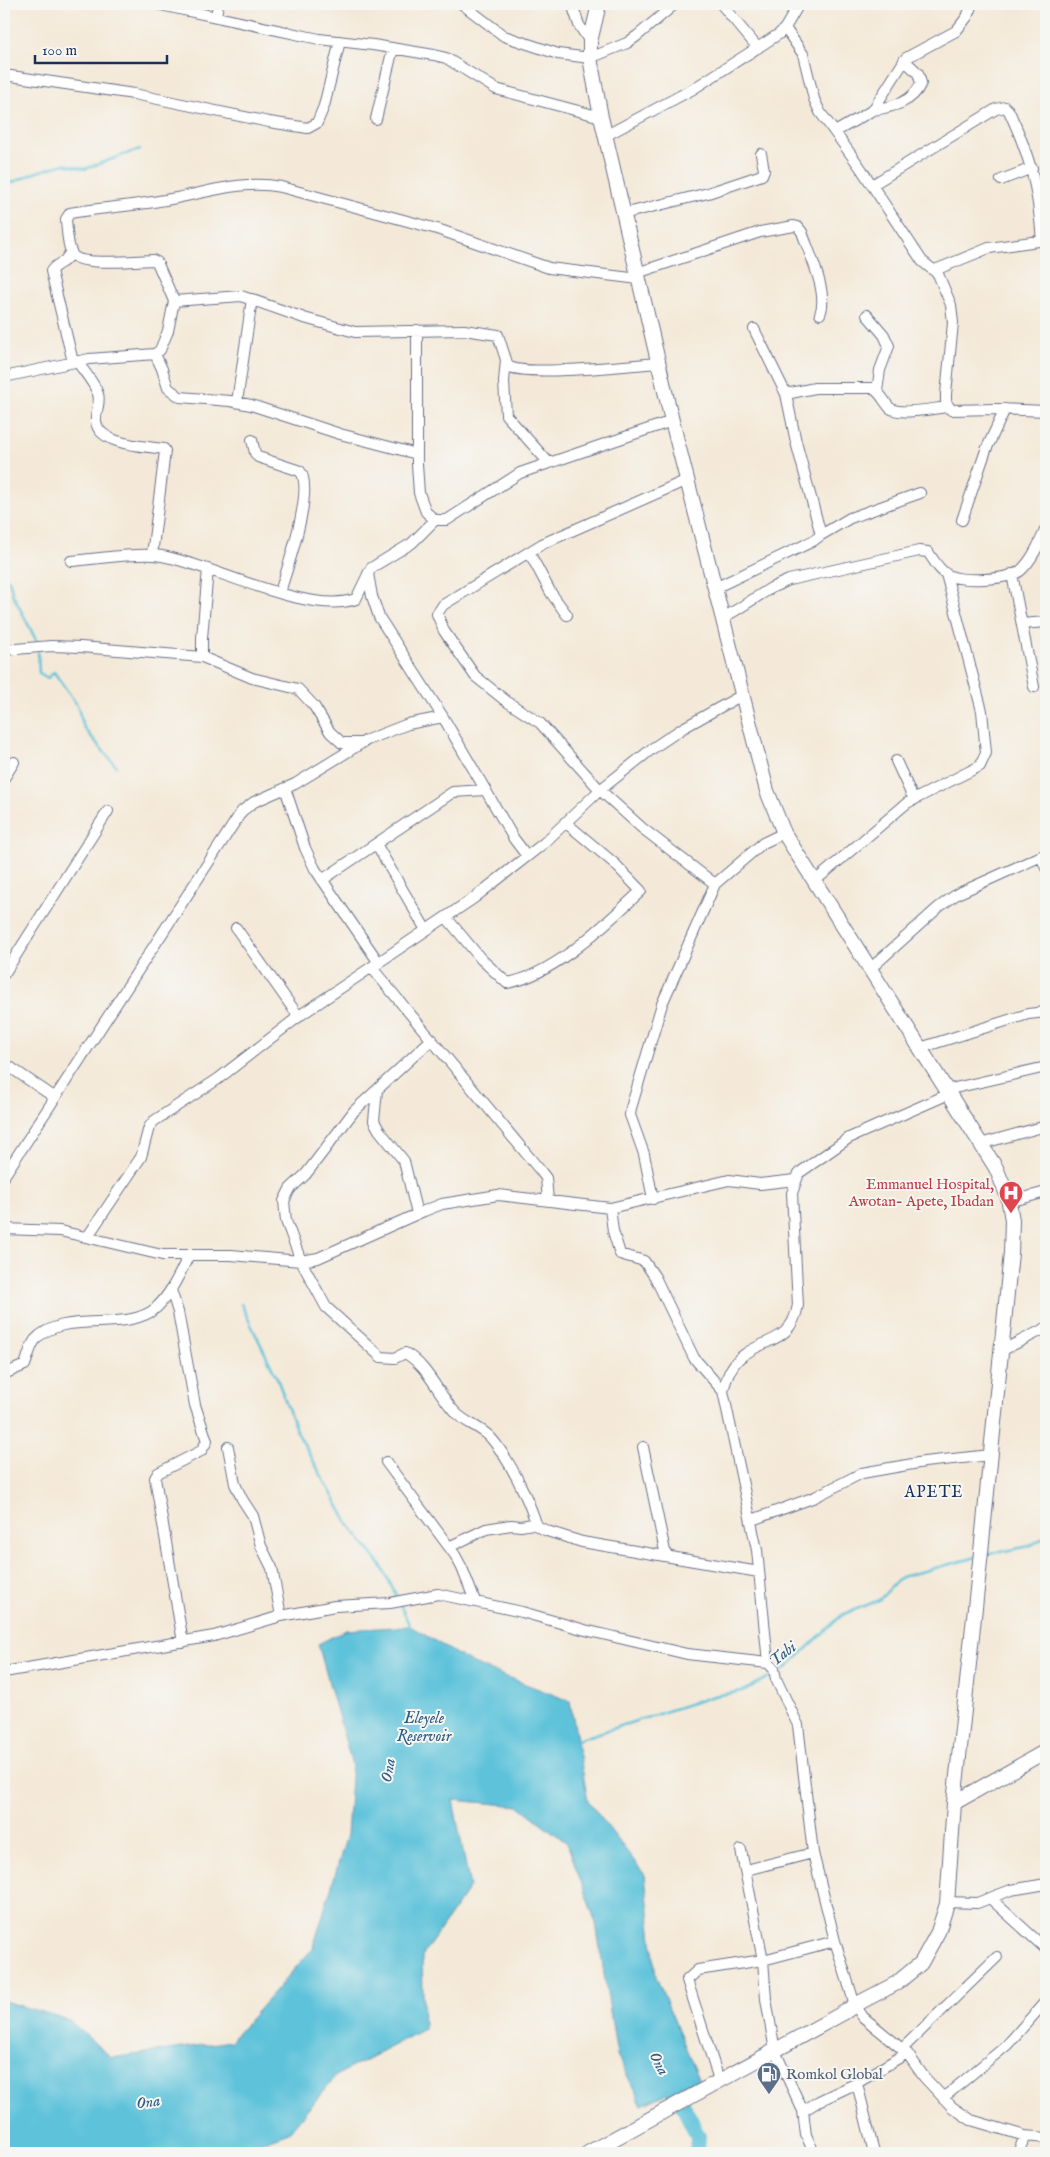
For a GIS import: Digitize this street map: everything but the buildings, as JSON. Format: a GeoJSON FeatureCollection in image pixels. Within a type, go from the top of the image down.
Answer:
{"type":"FeatureCollection","features":[{"type":"Feature","properties":{"kind":"main road"},"geometry":{"type":"LineString","coordinates":[[588,2153],[897,1983],[920,1963],[938,1932],[948,1902],[954,1803],[991,1455],[1011,1253],[1012,1220],[1009,1202],[996,1168],[784,833],[767,790],[672,421],[605,136],[590,58],[590,42],[599,4]]}},
{"type":"Feature","properties":{"kind":"main road"},"geometry":{"type":"LineString","coordinates":[[954,1803],[1046,1751]]}},
{"type":"Feature","properties":{"kind":"street"},"geometry":{"type":"LineString","coordinates":[[156,4],[278,31],[446,58],[496,90],[601,117]]}},
{"type":"Feature","properties":{"kind":"street"},"geometry":{"type":"LineString","coordinates":[[216,16],[218,4]]}},
{"type":"Feature","properties":{"kind":"street"},"geometry":{"type":"LineString","coordinates":[[462,4],[504,36],[558,54],[590,58],[627,43],[675,4]]}},
{"type":"Feature","properties":{"kind":"street"},"geometry":{"type":"LineString","coordinates":[[572,4],[579,25],[590,42]]}},
{"type":"Feature","properties":{"kind":"street"},"geometry":{"type":"LineString","coordinates":[[722,4],[758,48]]}},
{"type":"Feature","properties":{"kind":"street"},"geometry":{"type":"LineString","coordinates":[[605,136],[693,89],[758,48],[785,28],[799,4]]}},
{"type":"Feature","properties":{"kind":"street"},"geometry":{"type":"LineString","coordinates":[[873,110],[904,60],[916,51],[956,31],[967,17],[972,4]]}},
{"type":"Feature","properties":{"kind":"street"},"geometry":{"type":"LineString","coordinates":[[785,28],[802,54],[814,99],[820,112],[872,185],[922,261],[935,270],[951,305],[953,323],[946,394],[948,407]]}},
{"type":"Feature","properties":{"kind":"street"},"geometry":{"type":"LineString","coordinates":[[4,74],[134,94],[269,122],[308,128],[318,123],[340,41]]}},
{"type":"Feature","properties":{"kind":"street"},"geometry":{"type":"LineString","coordinates":[[376,119],[393,48]]}},
{"type":"Feature","properties":{"kind":"street"},"geometry":{"type":"LineString","coordinates":[[834,132],[873,110],[896,105],[918,92],[922,83],[918,73],[904,60]]}},
{"type":"Feature","properties":{"kind":"street"},"geometry":{"type":"LineString","coordinates":[[872,185],[1001,108],[1005,107],[1008,111],[1025,146],[1032,168],[1040,206],[1044,241],[989,248],[935,270]]}},
{"type":"Feature","properties":{"kind":"street"},"geometry":{"type":"LineString","coordinates":[[624,214],[708,193],[762,175],[764,170],[761,154]]}},
{"type":"Feature","properties":{"kind":"street"},"geometry":{"type":"LineString","coordinates":[[1001,180],[1032,168]]}},
{"type":"Feature","properties":{"kind":"street"},"geometry":{"type":"LineString","coordinates":[[4,377],[75,362],[155,354],[160,350],[168,331],[174,301],[158,262],[153,260],[88,262],[76,258],[71,251],[66,219],[70,213],[165,200],[206,190],[268,184],[437,229],[549,268],[638,276],[760,232],[794,226],[802,232],[818,278],[822,295],[820,314]]}},
{"type":"Feature","properties":{"kind":"street"},"geometry":{"type":"LineString","coordinates":[[71,251],[65,262],[56,266],[51,271],[75,362],[95,386],[98,394],[96,424],[102,434],[109,438],[131,444],[164,449],[165,451],[152,555]]}},
{"type":"Feature","properties":{"kind":"street"},"geometry":{"type":"LineString","coordinates":[[174,301],[228,296],[252,299],[304,318],[355,332],[464,330],[498,335],[510,368],[547,370],[658,363]]}},
{"type":"Feature","properties":{"kind":"street"},"geometry":{"type":"LineString","coordinates":[[237,402],[252,299]]}},
{"type":"Feature","properties":{"kind":"street"},"geometry":{"type":"LineString","coordinates":[[867,315],[884,335],[889,346],[880,370],[877,390]]}},
{"type":"Feature","properties":{"kind":"street"},"geometry":{"type":"LineString","coordinates":[[754,329],[786,394],[796,442],[821,535]]}},
{"type":"Feature","properties":{"kind":"street"},"geometry":{"type":"LineString","coordinates":[[417,330],[417,454],[421,503],[426,512],[435,520],[447,520],[520,473],[672,421]]}},
{"type":"Feature","properties":{"kind":"street"},"geometry":{"type":"LineString","coordinates":[[155,354],[168,388],[173,394],[180,397],[237,402],[287,415],[340,434],[417,454]]}},
{"type":"Feature","properties":{"kind":"street"},"geometry":{"type":"LineString","coordinates":[[506,358],[504,382],[504,408],[506,415],[549,463]]}},
{"type":"Feature","properties":{"kind":"street"},"geometry":{"type":"LineString","coordinates":[[786,394],[815,388],[872,388],[877,390],[891,409],[896,410],[908,411],[948,407],[951,410],[1005,409],[1046,411]]}},
{"type":"Feature","properties":{"kind":"street"},"geometry":{"type":"LineString","coordinates":[[962,520],[986,450],[1005,409]]}},
{"type":"Feature","properties":{"kind":"street"},"geometry":{"type":"LineString","coordinates":[[252,440],[255,453],[258,456],[300,470],[306,483],[294,547],[280,592]]}},
{"type":"Feature","properties":{"kind":"street"},"geometry":{"type":"LineString","coordinates":[[687,480],[529,552],[443,605],[437,611],[438,619],[474,676],[506,701],[540,723],[600,790],[642,828],[716,884]]}},
{"type":"Feature","properties":{"kind":"street"},"geometry":{"type":"LineString","coordinates":[[714,588],[812,541],[850,518],[920,493]]}},
{"type":"Feature","properties":{"kind":"street"},"geometry":{"type":"LineString","coordinates":[[71,561],[152,555],[177,559],[280,592],[324,603],[348,602],[358,595],[368,574],[376,563],[412,543],[435,520]]}},
{"type":"Feature","properties":{"kind":"street"},"geometry":{"type":"LineString","coordinates":[[946,574],[968,579],[1012,574],[1020,571],[1039,543],[1046,528]]}},
{"type":"Feature","properties":{"kind":"street"},"geometry":{"type":"LineString","coordinates":[[722,619],[770,588],[789,580],[903,554],[919,551],[928,552],[946,574],[982,711],[986,753],[980,766],[914,800],[896,812],[815,881]]}},
{"type":"Feature","properties":{"kind":"street"},"geometry":{"type":"LineString","coordinates":[[529,552],[551,593],[567,615]]}},
{"type":"Feature","properties":{"kind":"street"},"geometry":{"type":"LineString","coordinates":[[202,657],[208,569]]}},
{"type":"Feature","properties":{"kind":"street"},"geometry":{"type":"LineString","coordinates":[[368,574],[372,596],[380,617],[443,718],[514,839],[527,856]]}},
{"type":"Feature","properties":{"kind":"street"},"geometry":{"type":"LineString","coordinates":[[1012,574],[1034,687]]}},
{"type":"Feature","properties":{"kind":"street"},"geometry":{"type":"LineString","coordinates":[[1022,624],[1046,622]]}},
{"type":"Feature","properties":{"kind":"street"},"geometry":{"type":"LineString","coordinates":[[4,650],[15,648],[80,647],[202,657],[244,675],[298,689],[314,706],[333,736],[342,743],[362,743]]}},
{"type":"Feature","properties":{"kind":"street"},"geometry":{"type":"LineString","coordinates":[[88,1236],[141,1158],[149,1127],[154,1121],[218,1079],[300,1017],[446,917],[527,856],[600,790],[683,728],[742,695]]}},
{"type":"Feature","properties":{"kind":"street"},"geometry":{"type":"LineString","coordinates":[[4,1176],[242,811],[254,802],[285,788],[367,740],[408,724],[443,718]]}},
{"type":"Feature","properties":{"kind":"street"},"geometry":{"type":"LineString","coordinates":[[896,761],[914,800]]}},
{"type":"Feature","properties":{"kind":"street"},"geometry":{"type":"LineString","coordinates":[[4,778],[14,762]]}},
{"type":"Feature","properties":{"kind":"street"},"geometry":{"type":"LineString","coordinates":[[285,788],[305,848],[322,880],[375,966],[432,1039],[539,1168],[546,1178],[548,1200]]}},
{"type":"Feature","properties":{"kind":"street"},"geometry":{"type":"LineString","coordinates":[[322,880],[453,792],[485,790]]}},
{"type":"Feature","properties":{"kind":"street"},"geometry":{"type":"LineString","coordinates":[[4,974],[108,811]]}},
{"type":"Feature","properties":{"kind":"street"},"geometry":{"type":"LineString","coordinates":[[446,917],[481,959],[507,983],[522,980],[559,960],[597,931],[641,891],[614,863],[565,822]]}},
{"type":"Feature","properties":{"kind":"street"},"geometry":{"type":"LineString","coordinates":[[653,1199],[644,1154],[630,1115],[662,1004],[716,884],[763,843],[784,833]]}},
{"type":"Feature","properties":{"kind":"street"},"geometry":{"type":"LineString","coordinates":[[376,844],[426,930]]}},
{"type":"Feature","properties":{"kind":"street"},"geometry":{"type":"LineString","coordinates":[[870,968],[939,907],[957,894],[1044,855],[1046,868]]}},
{"type":"Feature","properties":{"kind":"street"},"geometry":{"type":"LineString","coordinates":[[236,928],[300,1017]]}},
{"type":"Feature","properties":{"kind":"street"},"geometry":{"type":"LineString","coordinates":[[920,1048],[1028,1014],[1046,1012]]}},
{"type":"Feature","properties":{"kind":"street"},"geometry":{"type":"LineString","coordinates":[[432,1039],[354,1111],[306,1174],[290,1189],[284,1201],[286,1221],[300,1261],[326,1307],[381,1357],[395,1358],[405,1353],[415,1359],[454,1411],[491,1438],[505,1458],[532,1509],[537,1526]]}},
{"type":"Feature","properties":{"kind":"street"},"geometry":{"type":"LineString","coordinates":[[4,1063],[54,1097]]}},
{"type":"Feature","properties":{"kind":"street"},"geometry":{"type":"LineString","coordinates":[[1046,1067],[948,1092],[849,1138],[799,1173],[792,1193],[798,1305],[796,1319],[780,1338],[741,1357],[726,1379],[723,1391],[752,1520],[773,1671],[798,1725],[813,1853],[835,1941],[854,2005],[863,2016],[904,2052],[943,2098],[971,2120],[1025,2136],[1046,2138]]}},
{"type":"Feature","properties":{"kind":"street"},"geometry":{"type":"LineString","coordinates":[[377,1090],[374,1120],[379,1130],[404,1160],[417,1214]]}},
{"type":"Feature","properties":{"kind":"street"},"geometry":{"type":"LineString","coordinates":[[980,1144],[1046,1126]]}},
{"type":"Feature","properties":{"kind":"street"},"geometry":{"type":"LineString","coordinates":[[4,1229],[60,1231],[88,1236],[162,1255],[231,1255],[300,1261],[318,1258],[442,1204],[483,1196],[498,1195],[610,1208],[729,1180],[760,1184],[795,1180]]}},
{"type":"Feature","properties":{"kind":"street"},"geometry":{"type":"LineString","coordinates":[[1009,1202],[1046,1192]]}},
{"type":"Feature","properties":{"kind":"street"},"geometry":{"type":"LineString","coordinates":[[610,1208],[613,1231],[620,1254],[644,1261],[655,1277],[694,1358],[723,1391]]}},
{"type":"Feature","properties":{"kind":"street"},"geometry":{"type":"LineString","coordinates":[[4,1374],[25,1365],[36,1340],[47,1332],[66,1325],[141,1317],[156,1308],[171,1290],[189,1256]]}},
{"type":"Feature","properties":{"kind":"street"},"geometry":{"type":"LineString","coordinates":[[171,1290],[178,1312],[195,1405],[207,1442],[201,1451],[158,1473],[155,1478],[183,1642]]}},
{"type":"Feature","properties":{"kind":"street"},"geometry":{"type":"LineString","coordinates":[[1001,1351],[1046,1328]]}},
{"type":"Feature","properties":{"kind":"street"},"geometry":{"type":"LineString","coordinates":[[228,1447],[235,1484],[253,1516],[262,1546],[272,1568],[280,1616]]}},
{"type":"Feature","properties":{"kind":"street"},"geometry":{"type":"LineString","coordinates":[[643,1447],[666,1556]]}},
{"type":"Feature","properties":{"kind":"street"},"geometry":{"type":"LineString","coordinates":[[752,1520],[816,1497],[862,1473],[924,1462],[991,1455]]}},
{"type":"Feature","properties":{"kind":"street"},"geometry":{"type":"LineString","coordinates":[[386,1462],[449,1547],[462,1568],[475,1601]]}},
{"type":"Feature","properties":{"kind":"street"},"geometry":{"type":"LineString","coordinates":[[449,1547],[486,1529],[532,1524],[547,1531],[582,1542],[759,1572]]}},
{"type":"Feature","properties":{"kind":"street"},"geometry":{"type":"LineString","coordinates":[[4,1672],[214,1636],[280,1616],[335,1606],[390,1603],[438,1594],[522,1612],[585,1630],[687,1654],[773,1671]]}},
{"type":"Feature","properties":{"kind":"street"},"geometry":{"type":"LineString","coordinates":[[741,1850],[763,1960],[766,1999],[774,2051],[803,2111],[806,2135],[814,2153]]}},
{"type":"Feature","properties":{"kind":"street"},"geometry":{"type":"LineString","coordinates":[[746,1870],[813,1853]]}},
{"type":"Feature","properties":{"kind":"street"},"geometry":{"type":"LineString","coordinates":[[948,1902],[977,1903],[1011,1890],[1046,1884]]}},
{"type":"Feature","properties":{"kind":"street"},"geometry":{"type":"LineString","coordinates":[[990,1899],[1046,1949]]}},
{"type":"Feature","properties":{"kind":"street"},"geometry":{"type":"LineString","coordinates":[[719,2080],[687,1980],[698,1970],[763,1960],[835,1941]]}},
{"type":"Feature","properties":{"kind":"street"},"geometry":{"type":"LineString","coordinates":[[803,2111],[819,2101],[857,2083],[904,2052],[997,1956]]}},
{"type":"Feature","properties":{"kind":"street"},"geometry":{"type":"LineString","coordinates":[[943,2098],[1007,2045],[1046,2001]]}},
{"type":"Feature","properties":{"kind":"street"},"geometry":{"type":"LineString","coordinates":[[857,2083],[874,2153]]}},
{"type":"Feature","properties":{"kind":"street"},"geometry":{"type":"LineString","coordinates":[[1018,2153],[1025,2136]]}},
{"type":"Feature","properties":{"kind":"water","name":"Eleyele Reservoir"},"geometry":{"type":"Polygon","coordinates":[[[410,1626],[473,1664],[570,1701],[588,1801],[645,1875],[656,1977],[699,2079],[642,2105],[617,2055],[596,1923],[567,1843],[519,1806],[453,1800],[470,1887],[422,1956],[424,2029],[337,2075],[289,2132],[239,2150],[186,2147],[172,2153],[4,2153],[4,2001],[69,2020],[111,2058],[231,2041],[313,1948],[347,1835],[352,1765],[318,1644],[346,1630],[410,1626]]]}},
{"type":"Feature","properties":{"kind":"waterway"},"geometry":{"type":"LineString","coordinates":[[4,182],[11,183],[37,172],[64,164],[85,169],[140,149]]}},
{"type":"Feature","properties":{"kind":"waterway"},"geometry":{"type":"LineString","coordinates":[[4,577],[9,580],[13,595],[37,642]]}},
{"type":"Feature","properties":{"kind":"waterway"},"geometry":{"type":"LineString","coordinates":[[38,652],[39,673],[48,678],[54,672],[77,705],[84,728],[116,766]]}},
{"type":"Feature","properties":{"kind":"waterway"},"geometry":{"type":"LineString","coordinates":[[241,1304],[277,1378],[296,1430],[348,1523],[382,1567],[398,1599]]}},
{"type":"Feature","properties":{"kind":"waterway","name":"Tabi"},"geometry":{"type":"LineString","coordinates":[[984,1555],[1030,1546],[1046,1536]]}},
{"type":"Feature","properties":{"kind":"waterway","name":"Tabi"},"geometry":{"type":"LineString","coordinates":[[777,1673],[786,1668],[842,1615],[879,1600],[901,1577],[977,1557]]}},
{"type":"Feature","properties":{"kind":"waterway"},"geometry":{"type":"LineString","coordinates":[[400,1604],[411,1629]]}},
{"type":"Feature","properties":{"kind":"waterway","name":"Tabi"},"geometry":{"type":"LineString","coordinates":[[574,1741],[714,1696],[743,1691],[773,1675]]}},
{"type":"Feature","properties":{"kind":"waterway","name":"Ona"},"geometry":{"type":"LineString","coordinates":[[666,2071],[698,2136],[697,2153]]}},
{"type":"Feature","properties":{"kind":"place","name":"Emmanuel Hospital, Awotan- Apete, Ibadan"},"geometry":{"type":"Point","coordinates":[1011,1214]}},
{"type":"Feature","properties":{"kind":"place","name":"Romkol Global"},"geometry":{"type":"Point","coordinates":[769,2095]}},
{"type":"Feature","properties":{"kind":"district","name":"APETE"},"geometry":{"type":"Point","coordinates":[934,1491]}}]}
